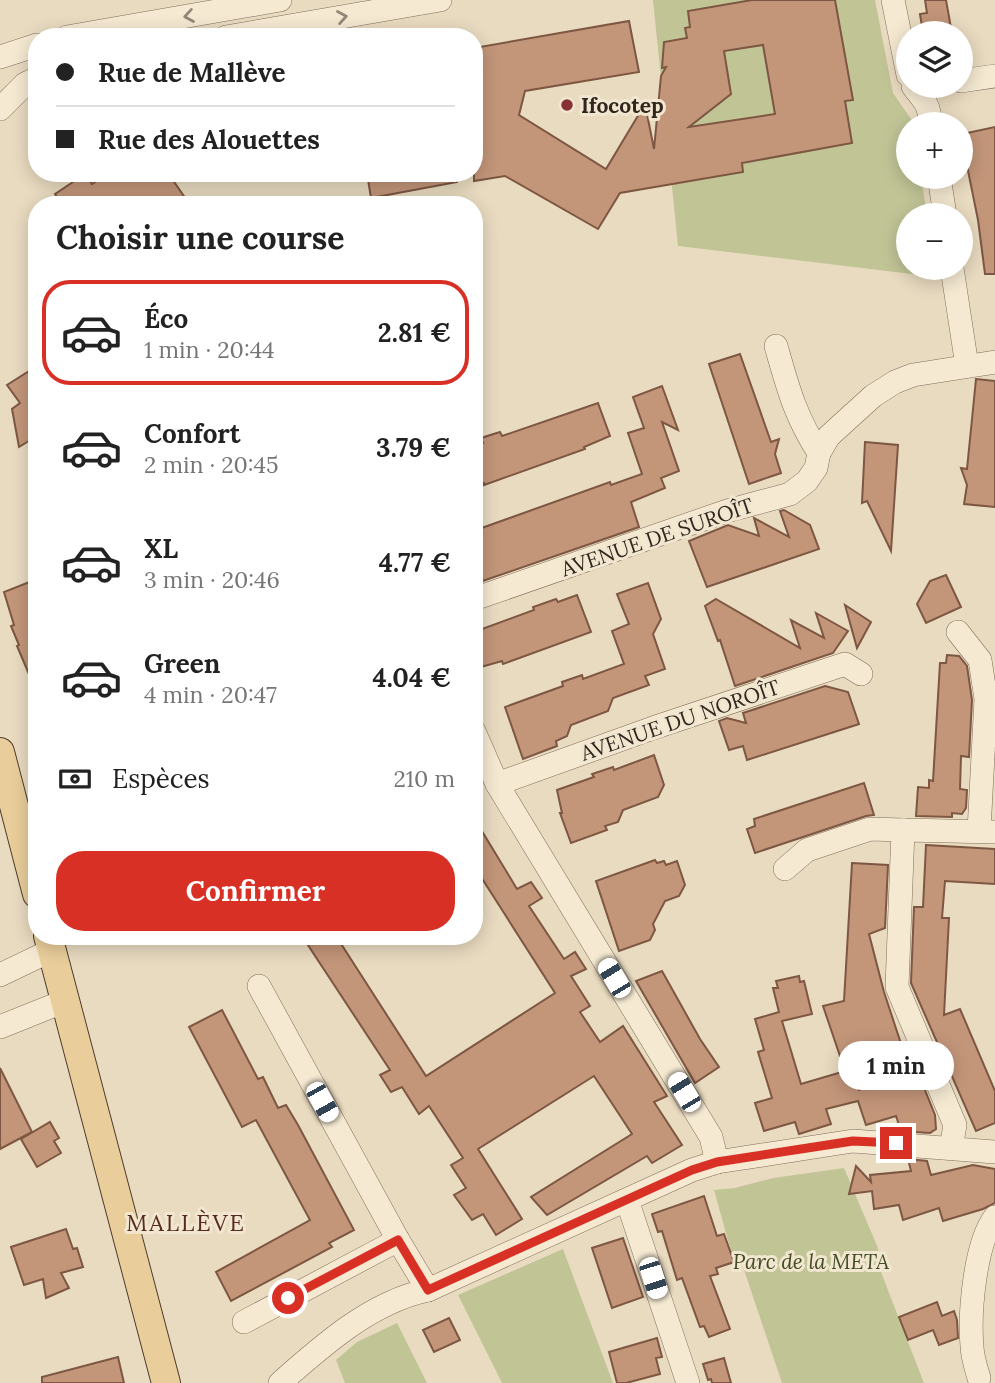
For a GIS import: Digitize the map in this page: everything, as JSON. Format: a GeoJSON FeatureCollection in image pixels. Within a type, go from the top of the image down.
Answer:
{"type":"FeatureCollection","features":[{"type":"Feature","properties":{"kind":"main road"},"geometry":{"type":"LineString","coordinates":[[0,752],[28,833]]}},
{"type":"Feature","properties":{"kind":"main road"},"geometry":{"type":"LineString","coordinates":[[51,945],[166,1383]]}},
{"type":"Feature","properties":{"kind":"street"},"geometry":{"type":"LineString","coordinates":[[119,28],[280,0]]}},
{"type":"Feature","properties":{"kind":"street"},"geometry":{"type":"LineString","coordinates":[[278,28],[440,0]]}},
{"type":"Feature","properties":{"kind":"street"},"geometry":{"type":"LineString","coordinates":[[893,0],[899,21]]}},
{"type":"Feature","properties":{"kind":"street"},"geometry":{"type":"LineString","coordinates":[[0,57],[28,48]]}},
{"type":"Feature","properties":{"kind":"street"},"geometry":{"type":"LineString","coordinates":[[973,80],[995,76]]}},
{"type":"Feature","properties":{"kind":"street"},"geometry":{"type":"LineString","coordinates":[[0,109],[28,82]]}},
{"type":"Feature","properties":{"kind":"street"},"geometry":{"type":"LineString","coordinates":[[955,280],[967,366]]}},
{"type":"Feature","properties":{"kind":"street"},"geometry":{"type":"LineString","coordinates":[[776,346],[792,404],[819,453]]}},
{"type":"Feature","properties":{"kind":"street","name":"AVENUE DE SUROÎT"},"geometry":{"type":"LineString","coordinates":[[483,596],[727,511],[790,494],[807,481],[817,468],[819,453],[829,436],[843,421],[884,389],[913,375],[995,362]]}},
{"type":"Feature","properties":{"kind":"street"},"geometry":{"type":"LineString","coordinates":[[785,869],[807,850],[870,829],[987,832],[990,698],[980,660],[958,632]]}},
{"type":"Feature","properties":{"kind":"street","name":"AVENUE DU NOROÎT"},"geometry":{"type":"LineString","coordinates":[[498,783],[653,727],[845,664],[860,674]]}},
{"type":"Feature","properties":{"kind":"street"},"geometry":{"type":"LineString","coordinates":[[483,750],[498,783],[711,1137],[717,1162]]}},
{"type":"Feature","properties":{"kind":"street"},"geometry":{"type":"LineString","coordinates":[[903,830],[897,987],[955,1125],[951,1148]]}},
{"type":"Feature","properties":{"kind":"street"},"geometry":{"type":"LineString","coordinates":[[0,975],[47,945]]}},
{"type":"Feature","properties":{"kind":"street"},"geometry":{"type":"LineString","coordinates":[[259,986],[428,1290]]}},
{"type":"Feature","properties":{"kind":"street"},"geometry":{"type":"LineString","coordinates":[[0,1027],[65,1001]]}},
{"type":"Feature","properties":{"kind":"street"},"geometry":{"type":"LineString","coordinates":[[280,1383],[329,1340],[402,1295],[428,1290],[692,1170],[717,1162],[853,1141],[995,1152]]}},
{"type":"Feature","properties":{"kind":"street"},"geometry":{"type":"LineString","coordinates":[[627,1200],[688,1383]]}},
{"type":"Feature","properties":{"kind":"street"},"geometry":{"type":"LineString","coordinates":[[979,1378],[972,1346],[974,1294],[983,1237],[995,1217]]}},
{"type":"Feature","properties":{"kind":"street"},"geometry":{"type":"LineString","coordinates":[[244,1322],[398,1240]]}},
{"type":"Feature","properties":{"kind":"green space"},"geometry":{"type":"Polygon","coordinates":[[[653,0],[875,0],[893,93],[906,112],[896,112],[896,189],[923,189],[925,203],[896,203],[896,272],[678,246],[653,0]]]}},
{"type":"Feature","properties":{"kind":"green space","name":"Parc de la META"},"geometry":{"type":"Polygon","coordinates":[[[844,1168],[878,1248],[879,1267],[924,1383],[782,1383],[741,1261],[734,1262],[714,1190],[844,1168]]]}},
{"type":"Feature","properties":{"kind":"green space"},"geometry":{"type":"Polygon","coordinates":[[[563,1249],[613,1383],[502,1383],[458,1295],[563,1249]]]}},
{"type":"Feature","properties":{"kind":"green space"},"geometry":{"type":"Polygon","coordinates":[[[397,1323],[427,1383],[345,1383],[336,1360],[357,1342],[397,1323]]]}},
{"type":"Feature","properties":{"kind":"building"},"geometry":{"type":"Polygon","coordinates":[[[752,0],[835,0],[853,100],[845,101],[852,143],[742,163],[743,172],[620,193],[598,229],[505,176],[483,180],[483,46],[629,21],[639,72],[525,91],[519,115],[606,169],[645,104],[654,149],[661,76],[666,67],[662,68],[664,42],[687,38],[685,28],[690,27],[688,11],[752,0]],[[763,45],[724,51],[731,94],[689,127],[775,114],[763,45]]]}},
{"type":"Feature","properties":{"kind":"building"},"geometry":{"type":"Polygon","coordinates":[[[925,0],[946,0],[950,21],[921,21],[920,14],[927,13],[925,0]]]}},
{"type":"Feature","properties":{"kind":"building"},"geometry":{"type":"Polygon","coordinates":[[[995,127],[995,274],[985,274],[972,189],[973,132],[995,127]]]}},
{"type":"Feature","properties":{"kind":"building"},"geometry":{"type":"Polygon","coordinates":[[[73,182],[174,182],[184,196],[55,194],[73,182]]]}},
{"type":"Feature","properties":{"kind":"building"},"geometry":{"type":"Polygon","coordinates":[[[368,182],[457,182],[382,196],[371,196],[368,182]]]}},
{"type":"Feature","properties":{"kind":"building"},"geometry":{"type":"Polygon","coordinates":[[[740,354],[771,442],[779,439],[775,454],[781,473],[749,484],[709,364],[740,354]]]}},
{"type":"Feature","properties":{"kind":"building"},"geometry":{"type":"Polygon","coordinates":[[[28,372],[28,442],[19,447],[12,409],[20,403],[7,385],[28,372]]]}},
{"type":"Feature","properties":{"kind":"building"},"geometry":{"type":"Polygon","coordinates":[[[976,379],[995,381],[995,507],[964,504],[967,485],[961,468],[967,469],[976,379]]]}},
{"type":"Feature","properties":{"kind":"building"},"geometry":{"type":"Polygon","coordinates":[[[662,386],[678,430],[662,422],[679,471],[661,478],[665,488],[631,502],[639,527],[483,581],[483,528],[610,482],[611,485],[642,474],[628,433],[644,428],[633,397],[662,386]]]}},
{"type":"Feature","properties":{"kind":"building"},"geometry":{"type":"Polygon","coordinates":[[[598,403],[610,436],[584,447],[585,449],[484,485],[483,437],[500,432],[502,436],[598,403]]]}},
{"type":"Feature","properties":{"kind":"building"},"geometry":{"type":"Polygon","coordinates":[[[865,442],[898,445],[891,551],[867,501],[862,503],[865,442]]]}},
{"type":"Feature","properties":{"kind":"building"},"geometry":{"type":"Polygon","coordinates":[[[784,510],[810,525],[819,549],[707,587],[689,541],[728,525],[759,536],[754,518],[789,537],[780,511],[784,510]]]}},
{"type":"Feature","properties":{"kind":"building"},"geometry":{"type":"Polygon","coordinates":[[[946,575],[961,607],[926,623],[917,604],[930,581],[946,575]]]}},
{"type":"Feature","properties":{"kind":"building"},"geometry":{"type":"Polygon","coordinates":[[[28,583],[28,672],[17,646],[19,645],[11,626],[14,625],[4,592],[28,583]]]}},
{"type":"Feature","properties":{"kind":"building"},"geometry":{"type":"Polygon","coordinates":[[[648,583],[661,619],[653,634],[665,669],[645,676],[649,685],[613,698],[608,711],[571,725],[567,736],[556,741],[557,746],[523,759],[505,707],[563,686],[562,682],[582,675],[583,679],[624,664],[612,631],[629,624],[617,594],[648,583]]]}},
{"type":"Feature","properties":{"kind":"building"},"geometry":{"type":"Polygon","coordinates":[[[577,595],[591,632],[503,664],[502,661],[483,666],[483,629],[534,610],[533,607],[556,599],[558,602],[577,595]]]}},
{"type":"Feature","properties":{"kind":"building"},"geometry":{"type":"Polygon","coordinates":[[[716,599],[800,648],[791,620],[824,638],[816,613],[848,631],[833,653],[735,686],[720,640],[718,641],[705,606],[716,599]]]}},
{"type":"Feature","properties":{"kind":"building"},"geometry":{"type":"Polygon","coordinates":[[[845,605],[871,622],[857,648],[845,605]]]}},
{"type":"Feature","properties":{"kind":"building"},"geometry":{"type":"Polygon","coordinates":[[[947,655],[959,656],[967,666],[972,700],[969,757],[961,756],[960,789],[967,790],[966,808],[962,814],[952,813],[952,817],[916,816],[918,787],[929,788],[929,780],[933,781],[940,663],[946,663],[947,655]]]}},
{"type":"Feature","properties":{"kind":"building"},"geometry":{"type":"Polygon","coordinates":[[[825,686],[848,692],[859,724],[747,760],[743,746],[729,750],[719,721],[727,718],[746,723],[743,713],[825,686]]]}},
{"type":"Feature","properties":{"kind":"building"},"geometry":{"type":"Polygon","coordinates":[[[654,755],[664,785],[658,797],[623,810],[618,822],[605,826],[607,830],[571,843],[560,813],[557,790],[594,777],[592,774],[613,767],[614,770],[654,755]]]}},
{"type":"Feature","properties":{"kind":"building"},"geometry":{"type":"Polygon","coordinates":[[[864,783],[874,815],[755,853],[747,829],[755,826],[754,819],[864,783]]]}},
{"type":"Feature","properties":{"kind":"building"},"geometry":{"type":"Polygon","coordinates":[[[483,833],[517,889],[531,882],[542,898],[529,906],[564,959],[575,952],[586,969],[571,976],[590,1006],[580,1012],[600,1042],[623,1026],[667,1096],[654,1102],[682,1145],[652,1163],[647,1156],[547,1215],[531,1197],[632,1134],[594,1076],[478,1149],[522,1219],[496,1235],[483,1214],[472,1220],[454,1195],[466,1188],[451,1165],[463,1158],[429,1106],[419,1114],[402,1087],[391,1092],[380,1075],[390,1070],[308,945],[342,945],[426,1076],[555,993],[483,880],[483,833]]]}},
{"type":"Feature","properties":{"kind":"building"},"geometry":{"type":"Polygon","coordinates":[[[926,845],[995,849],[995,884],[945,881],[942,918],[949,918],[944,1015],[960,1009],[995,1091],[995,1123],[976,1131],[911,983],[914,907],[923,907],[926,845]]]}},
{"type":"Feature","properties":{"kind":"building"},"geometry":{"type":"Polygon","coordinates":[[[655,860],[657,863],[664,861],[666,865],[677,861],[685,885],[679,896],[665,901],[653,924],[655,930],[650,940],[619,951],[596,881],[655,860]]]}},
{"type":"Feature","properties":{"kind":"building"},"geometry":{"type":"Polygon","coordinates":[[[852,863],[888,865],[885,928],[869,934],[884,992],[908,1065],[914,1063],[935,1115],[936,1129],[930,1133],[901,1131],[896,1116],[866,1125],[858,1101],[826,1109],[831,1124],[799,1134],[795,1122],[764,1131],[755,1103],[772,1098],[758,1052],[764,1050],[755,1019],[779,1012],[773,988],[778,988],[776,981],[799,976],[800,982],[804,981],[812,1014],[782,1021],[801,1084],[852,1069],[859,1090],[893,1077],[883,1043],[840,1056],[823,1006],[844,1001],[852,863]]]}},
{"type":"Feature","properties":{"kind":"building"},"geometry":{"type":"Polygon","coordinates":[[[662,971],[719,1067],[695,1083],[636,981],[662,971]]]}},
{"type":"Feature","properties":{"kind":"building"},"geometry":{"type":"Polygon","coordinates":[[[222,1010],[258,1079],[263,1077],[278,1108],[286,1105],[298,1125],[354,1230],[329,1243],[332,1247],[231,1301],[216,1272],[310,1220],[256,1120],[242,1127],[189,1027],[222,1010]]]}},
{"type":"Feature","properties":{"kind":"building"},"geometry":{"type":"Polygon","coordinates":[[[0,1068],[32,1132],[0,1149],[0,1068]]]}},
{"type":"Feature","properties":{"kind":"building"},"geometry":{"type":"Polygon","coordinates":[[[50,1122],[59,1138],[54,1141],[61,1153],[37,1167],[21,1139],[50,1122]]]}},
{"type":"Feature","properties":{"kind":"building"},"geometry":{"type":"Polygon","coordinates":[[[908,1159],[927,1161],[931,1175],[973,1165],[995,1169],[995,1203],[943,1221],[939,1208],[903,1220],[899,1205],[874,1209],[872,1191],[849,1194],[856,1166],[871,1182],[870,1175],[911,1171],[908,1159]]]}},
{"type":"Feature","properties":{"kind":"building"},"geometry":{"type":"Polygon","coordinates":[[[704,1196],[717,1236],[724,1234],[734,1262],[716,1268],[718,1274],[710,1276],[730,1329],[709,1337],[704,1326],[700,1327],[682,1278],[677,1280],[662,1231],[658,1232],[652,1214],[704,1196]]]}},
{"type":"Feature","properties":{"kind":"building"},"geometry":{"type":"Polygon","coordinates":[[[66,1229],[73,1249],[77,1248],[83,1267],[61,1273],[69,1288],[46,1298],[43,1279],[24,1285],[11,1247],[66,1229]]]}},
{"type":"Feature","properties":{"kind":"building"},"geometry":{"type":"Polygon","coordinates":[[[623,1238],[643,1297],[612,1308],[592,1248],[623,1238]]]}},
{"type":"Feature","properties":{"kind":"building"},"geometry":{"type":"Polygon","coordinates":[[[937,1302],[942,1316],[954,1311],[958,1338],[939,1345],[933,1330],[908,1340],[899,1317],[937,1302]]]}},
{"type":"Feature","properties":{"kind":"building"},"geometry":{"type":"Polygon","coordinates":[[[449,1318],[460,1340],[434,1352],[423,1330],[449,1318]]]}},
{"type":"Feature","properties":{"kind":"building"},"geometry":{"type":"Polygon","coordinates":[[[657,1338],[662,1357],[656,1358],[660,1374],[617,1383],[609,1352],[657,1338]]]}},
{"type":"Feature","properties":{"kind":"building"},"geometry":{"type":"Polygon","coordinates":[[[118,1357],[124,1383],[42,1383],[42,1377],[118,1357]]]}},
{"type":"Feature","properties":{"kind":"building"},"geometry":{"type":"Polygon","coordinates":[[[724,1358],[731,1383],[712,1383],[711,1379],[708,1380],[703,1364],[724,1358]]]}},
{"type":"Feature","properties":{"kind":"place","name":"Ifocotep"},"geometry":{"type":"Point","coordinates":[567,105]}},
{"type":"Feature","properties":{"kind":"district","name":"MALLÈVE"},"geometry":{"type":"Point","coordinates":[186,1222]}},
{"type":"Feature","properties":{"kind":"route"},"geometry":{"type":"LineString","coordinates":[[288,1298],[398,1240],[428,1290],[692,1170],[717,1162],[853,1141],[896,1143]]}}]}
